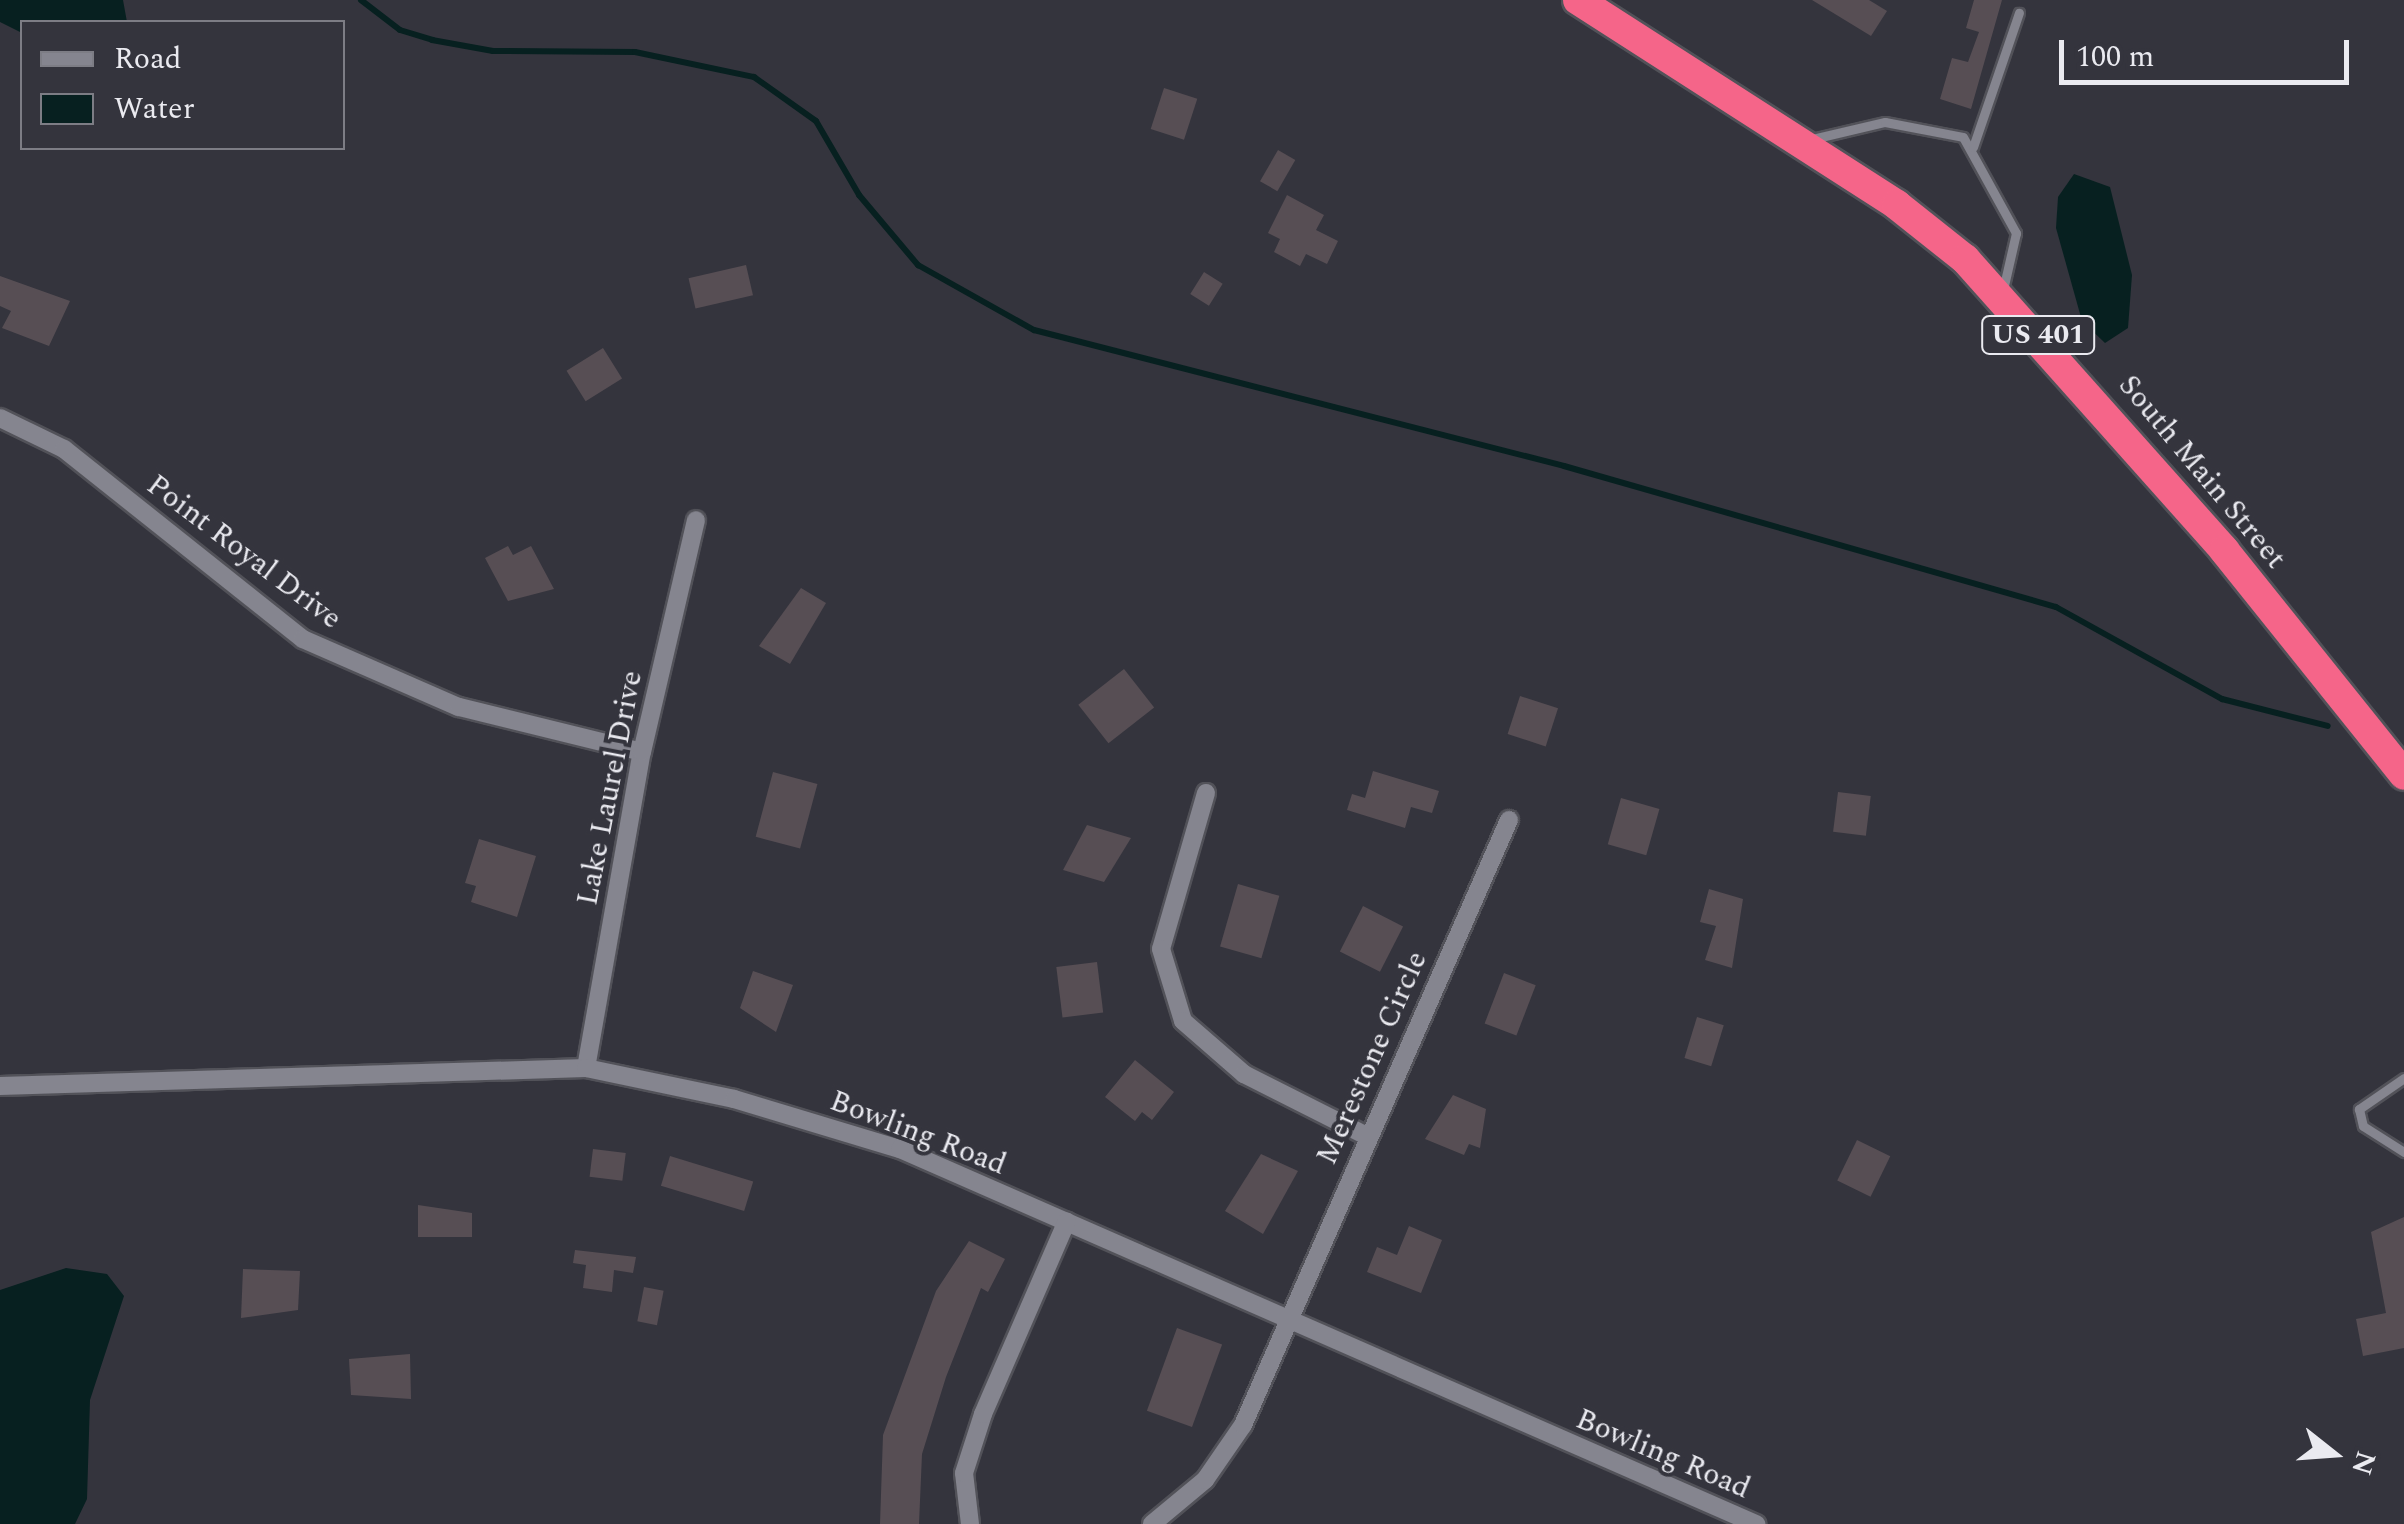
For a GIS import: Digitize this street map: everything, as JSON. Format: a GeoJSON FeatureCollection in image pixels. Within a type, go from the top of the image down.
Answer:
{"type":"FeatureCollection","features":[{"type":"Feature","properties":{"kind":"highway","name":"South Main Street"},"geometry":{"type":"LineString","coordinates":[[1578,0],[1897,205],[2000,296],[2224,550],[2404,775]]}},
{"type":"Feature","properties":{"kind":"street","name":"Point Royal Drive"},"geometry":{"type":"LineString","coordinates":[[0,418],[64,449],[304,639],[459,707],[642,752]]}},
{"type":"Feature","properties":{"kind":"street","name":"Lake Laurel Drive"},"geometry":{"type":"LineString","coordinates":[[586,1068],[642,752],[696,520]]}},
{"type":"Feature","properties":{"kind":"street"},"geometry":{"type":"LineString","coordinates":[[1206,793],[1161,949],[1183,1020],[1244,1074],[1367,1136]]}},
{"type":"Feature","properties":{"kind":"street","name":"Merestone Circle"},"geometry":{"type":"LineString","coordinates":[[1152,1524],[1205,1480],[1243,1424],[1508,820]]}},
{"type":"Feature","properties":{"kind":"street","name":"Bowling Road"},"geometry":{"type":"LineString","coordinates":[[0,1086],[586,1068],[900,1149],[1756,1524]]}},
{"type":"Feature","properties":{"kind":"street"},"geometry":{"type":"LineString","coordinates":[[970,1524],[964,1473],[983,1414],[1067,1221]]}},
{"type":"Feature","properties":{"kind":"lane"},"geometry":{"type":"LineString","coordinates":[[1973,147],[2019,14]]}},
{"type":"Feature","properties":{"kind":"lane"},"geometry":{"type":"LineString","coordinates":[[1800,143],[1911,122],[1948,129],[1973,147],[2016,234],[2000,296]]}},
{"type":"Feature","properties":{"kind":"lane"},"geometry":{"type":"LineString","coordinates":[[2404,1078],[2359,1109],[2363,1126],[2404,1152]]}},
{"type":"Feature","properties":{"kind":"water"},"geometry":{"type":"Polygon","coordinates":[[[0,0],[123,0],[127,20],[20,20],[20,32],[0,22],[0,0]]]}},
{"type":"Feature","properties":{"kind":"water"},"geometry":{"type":"Polygon","coordinates":[[[2074,174],[2110,187],[2132,275],[2128,328],[2105,343],[2082,321],[2056,228],[2058,197],[2074,174]]]}},
{"type":"Feature","properties":{"kind":"water"},"geometry":{"type":"Polygon","coordinates":[[[66,1268],[107,1274],[124,1296],[90,1400],[87,1499],[75,1524],[0,1524],[0,1290],[66,1268]]]}},
{"type":"Feature","properties":{"kind":"building"},"geometry":{"type":"Polygon","coordinates":[[[1812,0],[1869,0],[1887,11],[1871,36],[1812,0]]]}},
{"type":"Feature","properties":{"kind":"building"},"geometry":{"type":"Polygon","coordinates":[[[1974,0],[2002,0],[1971,109],[1940,99],[1952,58],[1968,62],[1979,32],[1966,28],[1974,0]]]}},
{"type":"Feature","properties":{"kind":"building"},"geometry":{"type":"Polygon","coordinates":[[[1164,88],[1197,99],[1184,140],[1151,129],[1164,88]]]}},
{"type":"Feature","properties":{"kind":"building"},"geometry":{"type":"Polygon","coordinates":[[[1278,150],[1295,160],[1277,191],[1260,181],[1278,150]]]}},
{"type":"Feature","properties":{"kind":"building"},"geometry":{"type":"Polygon","coordinates":[[[1287,195],[1324,215],[1316,230],[1338,241],[1327,264],[1306,254],[1300,266],[1274,252],[1280,239],[1268,233],[1287,195]]]}},
{"type":"Feature","properties":{"kind":"building"},"geometry":{"type":"Polygon","coordinates":[[[746,265],[753,295],[695,308],[689,278],[746,265]]]}},
{"type":"Feature","properties":{"kind":"building"},"geometry":{"type":"Polygon","coordinates":[[[1204,272],[1223,284],[1209,306],[1190,294],[1204,272]]]}},
{"type":"Feature","properties":{"kind":"building"},"geometry":{"type":"Polygon","coordinates":[[[0,276],[70,301],[49,346],[2,328],[11,311],[0,306],[0,276]]]}},
{"type":"Feature","properties":{"kind":"building"},"geometry":{"type":"Polygon","coordinates":[[[603,348],[622,379],[586,401],[567,371],[603,348]]]}},
{"type":"Feature","properties":{"kind":"building"},"geometry":{"type":"Polygon","coordinates":[[[508,546],[513,555],[531,546],[554,589],[508,601],[485,558],[508,546]]]}},
{"type":"Feature","properties":{"kind":"building"},"geometry":{"type":"Polygon","coordinates":[[[801,588],[826,603],[790,664],[759,646],[801,588]]]}},
{"type":"Feature","properties":{"kind":"building"},"geometry":{"type":"Polygon","coordinates":[[[1124,669],[1154,708],[1108,743],[1078,705],[1124,669]]]}},
{"type":"Feature","properties":{"kind":"building"},"geometry":{"type":"Polygon","coordinates":[[[1520,696],[1558,708],[1546,746],[1508,734],[1520,696]]]}},
{"type":"Feature","properties":{"kind":"building"},"geometry":{"type":"Polygon","coordinates":[[[1373,771],[1439,791],[1432,813],[1411,807],[1405,828],[1347,810],[1352,794],[1365,798],[1373,771]]]}},
{"type":"Feature","properties":{"kind":"building"},"geometry":{"type":"Polygon","coordinates":[[[773,772],[817,784],[800,849],[756,837],[773,772]]]}},
{"type":"Feature","properties":{"kind":"building"},"geometry":{"type":"Polygon","coordinates":[[[1838,792],[1871,796],[1866,836],[1833,832],[1838,792]]]}},
{"type":"Feature","properties":{"kind":"building"},"geometry":{"type":"Polygon","coordinates":[[[1621,798],[1659,809],[1646,855],[1608,844],[1621,798]]]}},
{"type":"Feature","properties":{"kind":"building"},"geometry":{"type":"Polygon","coordinates":[[[1087,825],[1131,838],[1104,882],[1063,870],[1087,825]]]}},
{"type":"Feature","properties":{"kind":"building"},"geometry":{"type":"Polygon","coordinates":[[[479,839],[536,856],[517,917],[471,902],[476,886],[465,883],[479,839]]]}},
{"type":"Feature","properties":{"kind":"building"},"geometry":{"type":"Polygon","coordinates":[[[1238,884],[1279,896],[1261,958],[1220,946],[1238,884]]]}},
{"type":"Feature","properties":{"kind":"building"},"geometry":{"type":"Polygon","coordinates":[[[1709,889],[1743,899],[1732,968],[1705,960],[1716,926],[1700,922],[1709,889]]]}},
{"type":"Feature","properties":{"kind":"building"},"geometry":{"type":"Polygon","coordinates":[[[1363,906],[1403,926],[1380,972],[1340,951],[1363,906]]]}},
{"type":"Feature","properties":{"kind":"building"},"geometry":{"type":"Polygon","coordinates":[[[1097,962],[1103,1013],[1063,1018],[1056,967],[1097,962]]]}},
{"type":"Feature","properties":{"kind":"building"},"geometry":{"type":"Polygon","coordinates":[[[753,971],[793,985],[776,1032],[740,1008],[753,971]]]}},
{"type":"Feature","properties":{"kind":"building"},"geometry":{"type":"Polygon","coordinates":[[[1504,973],[1536,985],[1516,1036],[1485,1023],[1504,973]]]}},
{"type":"Feature","properties":{"kind":"building"},"geometry":{"type":"Polygon","coordinates":[[[1697,1017],[1724,1025],[1711,1066],[1684,1058],[1697,1017]]]}},
{"type":"Feature","properties":{"kind":"building"},"geometry":{"type":"Polygon","coordinates":[[[1135,1060],[1174,1092],[1152,1120],[1142,1112],[1135,1121],[1105,1097],[1135,1060]]]}},
{"type":"Feature","properties":{"kind":"building"},"geometry":{"type":"Polygon","coordinates":[[[1453,1095],[1486,1109],[1480,1148],[1469,1144],[1464,1155],[1425,1139],[1453,1095]]]}},
{"type":"Feature","properties":{"kind":"building"},"geometry":{"type":"Polygon","coordinates":[[[1857,1140],[1890,1156],[1871,1197],[1837,1180],[1857,1140]]]}},
{"type":"Feature","properties":{"kind":"building"},"geometry":{"type":"Polygon","coordinates":[[[593,1149],[626,1153],[622,1181],[590,1177],[593,1149]]]}},
{"type":"Feature","properties":{"kind":"building"},"geometry":{"type":"Polygon","coordinates":[[[1261,1154],[1298,1171],[1263,1234],[1225,1211],[1261,1154]]]}},
{"type":"Feature","properties":{"kind":"building"},"geometry":{"type":"Polygon","coordinates":[[[670,1156],[753,1181],[744,1211],[661,1186],[670,1156]]]}},
{"type":"Feature","properties":{"kind":"building"},"geometry":{"type":"Polygon","coordinates":[[[418,1205],[472,1213],[472,1237],[418,1237],[418,1205]]]}},
{"type":"Feature","properties":{"kind":"building"},"geometry":{"type":"Polygon","coordinates":[[[2404,1217],[2404,1348],[2363,1356],[2356,1319],[2386,1313],[2371,1232],[2404,1217]]]}},
{"type":"Feature","properties":{"kind":"building"},"geometry":{"type":"Polygon","coordinates":[[[1409,1226],[1442,1240],[1421,1293],[1367,1272],[1377,1247],[1397,1255],[1409,1226]]]}},
{"type":"Feature","properties":{"kind":"building"},"geometry":{"type":"Polygon","coordinates":[[[969,1241],[1005,1259],[988,1292],[981,1288],[946,1377],[922,1454],[919,1524],[880,1524],[883,1435],[936,1291],[969,1241]]]}},
{"type":"Feature","properties":{"kind":"building"},"geometry":{"type":"Polygon","coordinates":[[[575,1250],[636,1257],[633,1273],[614,1270],[612,1292],[583,1288],[586,1265],[573,1263],[575,1250]]]}},
{"type":"Feature","properties":{"kind":"building"},"geometry":{"type":"Polygon","coordinates":[[[243,1269],[300,1271],[298,1310],[241,1318],[243,1269]]]}},
{"type":"Feature","properties":{"kind":"building"},"geometry":{"type":"Polygon","coordinates":[[[644,1287],[664,1291],[657,1325],[637,1321],[644,1287]]]}},
{"type":"Feature","properties":{"kind":"building"},"geometry":{"type":"Polygon","coordinates":[[[1177,1328],[1222,1344],[1192,1427],[1147,1411],[1177,1328]]]}},
{"type":"Feature","properties":{"kind":"building"},"geometry":{"type":"Polygon","coordinates":[[[410,1354],[411,1399],[351,1395],[349,1359],[410,1354]]]}},
{"type":"Feature","properties":{"kind":"waterway"},"geometry":{"type":"LineString","coordinates":[[361,0],[400,30],[432,40],[493,51],[635,52],[754,77],[816,121],[859,195],[918,265],[1034,330],[1564,466],[2056,607],[2222,699],[2328,726]]}}]}
